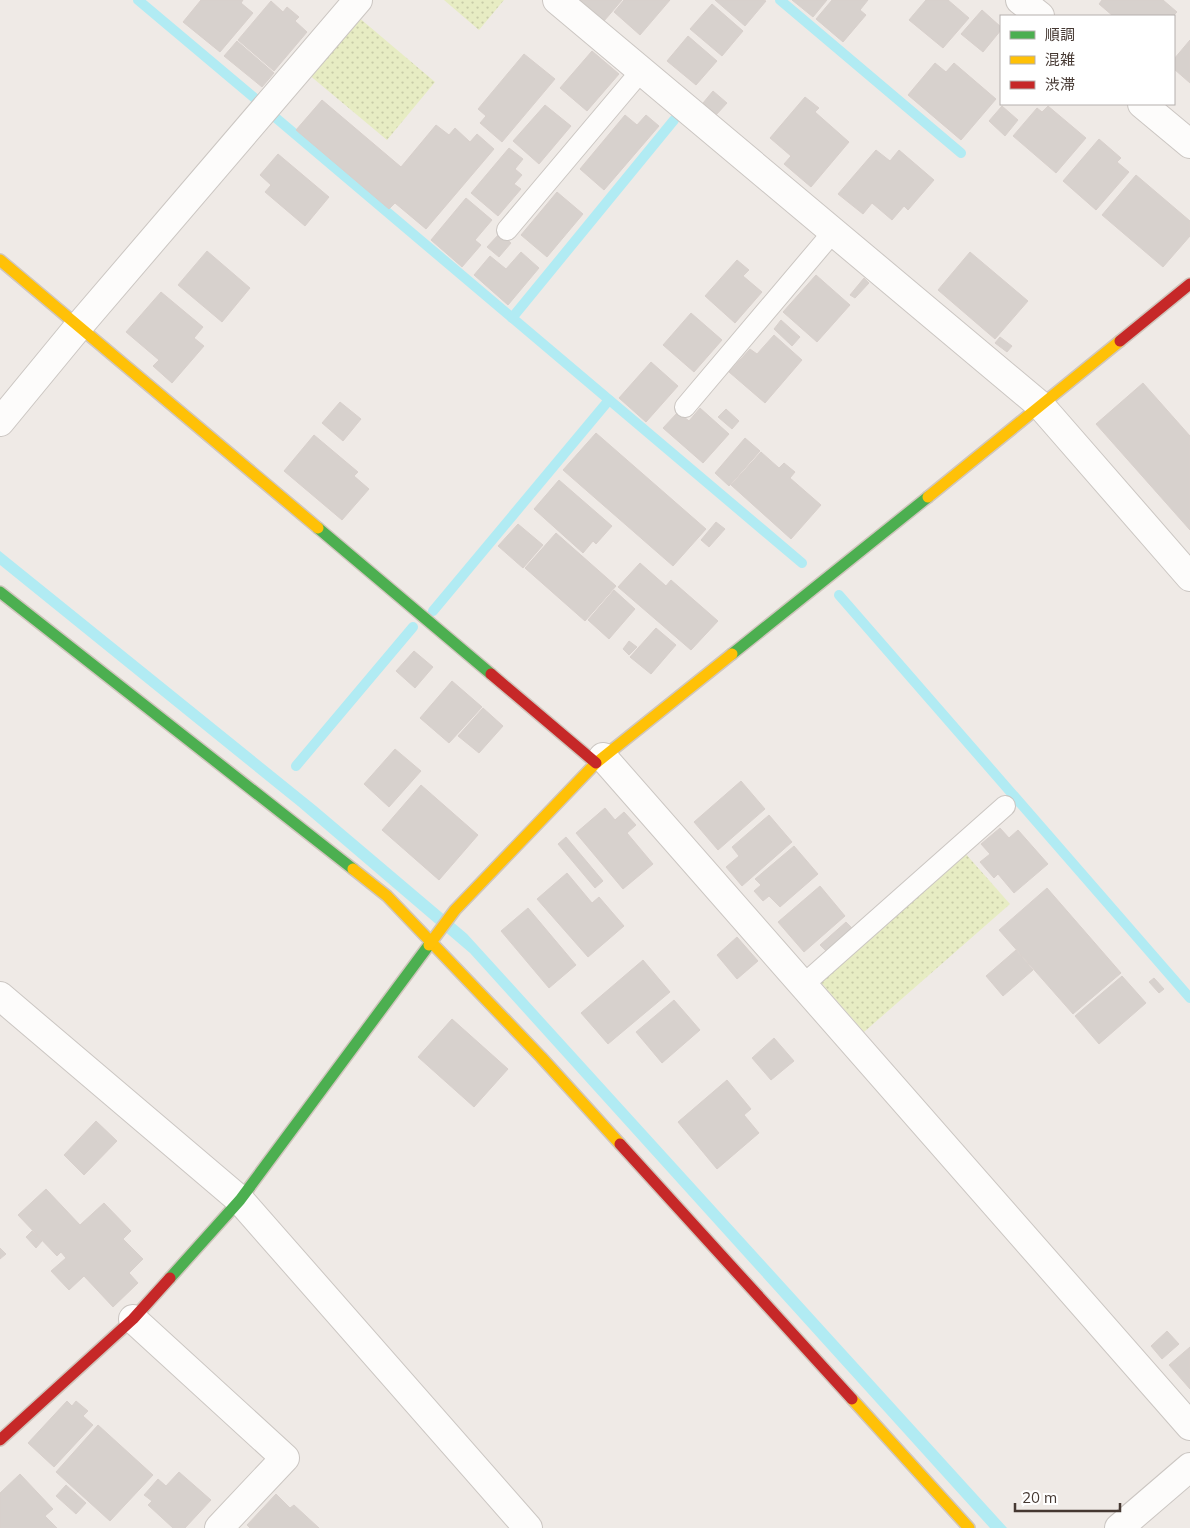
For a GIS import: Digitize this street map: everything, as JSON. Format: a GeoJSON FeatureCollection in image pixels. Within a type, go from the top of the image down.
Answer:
{"type":"FeatureCollection","features":[{"type":"Feature","properties":{"kind":"street"},"geometry":{"type":"LineString","coordinates":[[0,422],[79,326],[358,0]]}},
{"type":"Feature","properties":{"kind":"street"},"geometry":{"type":"LineString","coordinates":[[557,0],[1041,406],[1190,577]]}},
{"type":"Feature","properties":{"kind":"street"},"geometry":{"type":"LineString","coordinates":[[1020,0],[1039,15]]}},
{"type":"Feature","properties":{"kind":"street"},"geometry":{"type":"LineString","coordinates":[[1143,105],[1190,144]]}},
{"type":"Feature","properties":{"kind":"street"},"geometry":{"type":"LineString","coordinates":[[0,260],[600,760],[803,985],[1190,1426]]}},
{"type":"Feature","properties":{"kind":"street"},"geometry":{"type":"LineString","coordinates":[[0,1440],[133,1319],[240,1200],[452,915],[600,760],[1190,284]]}},
{"type":"Feature","properties":{"kind":"street"},"geometry":{"type":"LineString","coordinates":[[0,592],[386,896],[433,940],[541,1056],[969,1528]]}},
{"type":"Feature","properties":{"kind":"street"},"geometry":{"type":"LineString","coordinates":[[0,996],[240,1200],[528,1528]]}},
{"type":"Feature","properties":{"kind":"street"},"geometry":{"type":"LineString","coordinates":[[133,1319],[285,1458],[219,1528]]}},
{"type":"Feature","properties":{"kind":"street"},"geometry":{"type":"LineString","coordinates":[[1119,1528],[1190,1467]]}},
{"type":"Feature","properties":{"kind":"lane"},"geometry":{"type":"LineString","coordinates":[[507,230],[642,71]]}},
{"type":"Feature","properties":{"kind":"lane"},"geometry":{"type":"LineString","coordinates":[[685,407],[833,232]]}},
{"type":"Feature","properties":{"kind":"lane"},"geometry":{"type":"LineString","coordinates":[[803,985],[1005,806]]}},
{"type":"Feature","properties":{"kind":"green space"},"geometry":{"type":"Polygon","coordinates":[[[444,0],[504,0],[479,30],[444,0]]]}},
{"type":"Feature","properties":{"kind":"green space"},"geometry":{"type":"Polygon","coordinates":[[[357,16],[435,82],[387,140],[308,74],[357,16]]]}},
{"type":"Feature","properties":{"kind":"green space"},"geometry":{"type":"Polygon","coordinates":[[[964,852],[1010,904],[864,1032],[818,979],[964,852]]]}},
{"type":"Feature","properties":{"kind":"water"},"geometry":{"type":"Polygon","coordinates":[[[0,551],[316,806],[467,934],[1007,1528],[990,1528],[470,953],[298,806],[0,565],[0,551]]]}},
{"type":"Feature","properties":{"kind":"building"},"geometry":{"type":"Polygon","coordinates":[[[201,0],[243,0],[241,3],[253,13],[220,52],[183,22],[201,0]]]}},
{"type":"Feature","properties":{"kind":"building"},"geometry":{"type":"Polygon","coordinates":[[[580,0],[622,0],[604,21],[580,0]]]}},
{"type":"Feature","properties":{"kind":"building"},"geometry":{"type":"Polygon","coordinates":[[[624,0],[670,0],[640,35],[614,12],[624,0]]]}},
{"type":"Feature","properties":{"kind":"building"},"geometry":{"type":"Polygon","coordinates":[[[715,0],[764,0],[766,1],[745,26],[715,0]]]}},
{"type":"Feature","properties":{"kind":"building"},"geometry":{"type":"Polygon","coordinates":[[[792,0],[827,0],[813,17],[792,0]]]}},
{"type":"Feature","properties":{"kind":"building"},"geometry":{"type":"Polygon","coordinates":[[[832,0],[868,0],[860,10],[866,15],[843,42],[816,19],[832,0]]]}},
{"type":"Feature","properties":{"kind":"building"},"geometry":{"type":"Polygon","coordinates":[[[926,0],[948,0],[969,18],[943,48],[909,20],[926,0]]]}},
{"type":"Feature","properties":{"kind":"building"},"geometry":{"type":"Polygon","coordinates":[[[1102,0],[1163,0],[1177,12],[1174,15],[1112,15],[1099,4],[1102,0]]]}},
{"type":"Feature","properties":{"kind":"building"},"geometry":{"type":"Polygon","coordinates":[[[271,1],[283,12],[287,7],[299,17],[295,21],[307,32],[274,71],[238,40],[271,1]]]}},
{"type":"Feature","properties":{"kind":"building"},"geometry":{"type":"Polygon","coordinates":[[[712,4],[743,31],[722,56],[690,29],[712,4]]]}},
{"type":"Feature","properties":{"kind":"building"},"geometry":{"type":"Polygon","coordinates":[[[982,10],[1000,26],[1000,31],[983,52],[961,34],[982,10]]]}},
{"type":"Feature","properties":{"kind":"building"},"geometry":{"type":"Polygon","coordinates":[[[688,36],[717,61],[696,85],[667,61],[688,36]]]}},
{"type":"Feature","properties":{"kind":"building"},"geometry":{"type":"Polygon","coordinates":[[[1190,40],[1190,83],[1175,70],[1175,58],[1190,40]]]}},
{"type":"Feature","properties":{"kind":"building"},"geometry":{"type":"Polygon","coordinates":[[[237,41],[274,73],[262,87],[224,56],[237,41]]]}},
{"type":"Feature","properties":{"kind":"building"},"geometry":{"type":"Polygon","coordinates":[[[592,51],[619,74],[587,111],[560,88],[592,51]]]}},
{"type":"Feature","properties":{"kind":"building"},"geometry":{"type":"Polygon","coordinates":[[[524,54],[555,79],[502,142],[480,123],[486,116],[478,109],[524,54]]]}},
{"type":"Feature","properties":{"kind":"building"},"geometry":{"type":"Polygon","coordinates":[[[935,63],[946,72],[954,63],[996,99],[961,140],[908,95],[935,63]]]}},
{"type":"Feature","properties":{"kind":"building"},"geometry":{"type":"Polygon","coordinates":[[[713,91],[727,103],[716,115],[703,103],[713,91]]]}},
{"type":"Feature","properties":{"kind":"building"},"geometry":{"type":"Polygon","coordinates":[[[805,97],[819,108],[815,112],[849,142],[811,187],[784,164],[791,156],[770,138],[805,97]]]}},
{"type":"Feature","properties":{"kind":"building"},"geometry":{"type":"Polygon","coordinates":[[[322,100],[401,167],[436,125],[449,135],[455,128],[470,142],[477,134],[494,149],[426,229],[395,203],[389,209],[296,130],[322,100]]]}},
{"type":"Feature","properties":{"kind":"building"},"geometry":{"type":"Polygon","coordinates":[[[545,105],[571,126],[539,164],[513,141],[545,105]]]}},
{"type":"Feature","properties":{"kind":"building"},"geometry":{"type":"Polygon","coordinates":[[[1002,106],[1018,120],[1005,136],[989,121],[1002,106]]]}},
{"type":"Feature","properties":{"kind":"building"},"geometry":{"type":"Polygon","coordinates":[[[1048,106],[1086,138],[1056,173],[1013,136],[1037,108],[1042,112],[1048,106]]]}},
{"type":"Feature","properties":{"kind":"building"},"geometry":{"type":"Polygon","coordinates":[[[625,115],[637,125],[646,115],[659,126],[604,190],[580,169],[625,115]]]}},
{"type":"Feature","properties":{"kind":"building"},"geometry":{"type":"Polygon","coordinates":[[[1099,139],[1121,158],[1117,162],[1129,172],[1096,210],[1063,181],[1099,139]]]}},
{"type":"Feature","properties":{"kind":"building"},"geometry":{"type":"Polygon","coordinates":[[[509,148],[523,159],[515,169],[522,175],[514,184],[521,189],[498,216],[471,193],[509,148]]]}},
{"type":"Feature","properties":{"kind":"building"},"geometry":{"type":"Polygon","coordinates":[[[876,150],[890,161],[899,150],[934,180],[908,210],[904,206],[892,220],[872,203],[863,214],[838,194],[876,150]]]}},
{"type":"Feature","properties":{"kind":"building"},"geometry":{"type":"Polygon","coordinates":[[[278,154],[329,197],[305,226],[265,192],[271,185],[260,175],[278,154]]]}},
{"type":"Feature","properties":{"kind":"building"},"geometry":{"type":"Polygon","coordinates":[[[1136,175],[1190,221],[1190,236],[1163,267],[1102,215],[1136,175]]]}},
{"type":"Feature","properties":{"kind":"building"},"geometry":{"type":"Polygon","coordinates":[[[557,192],[583,214],[547,257],[521,235],[557,192]]]}},
{"type":"Feature","properties":{"kind":"building"},"geometry":{"type":"Polygon","coordinates":[[[466,198],[492,220],[475,240],[481,245],[462,267],[431,240],[466,198]]]}},
{"type":"Feature","properties":{"kind":"building"},"geometry":{"type":"Polygon","coordinates":[[[500,233],[511,243],[499,257],[487,247],[500,233]]]}},
{"type":"Feature","properties":{"kind":"building"},"geometry":{"type":"Polygon","coordinates":[[[207,251],[250,288],[222,322],[178,285],[207,251]]]}},
{"type":"Feature","properties":{"kind":"building"},"geometry":{"type":"Polygon","coordinates":[[[521,252],[539,268],[508,305],[474,275],[490,256],[506,269],[521,252]]]}},
{"type":"Feature","properties":{"kind":"building"},"geometry":{"type":"Polygon","coordinates":[[[970,252],[1028,301],[995,339],[938,290],[970,252]]]}},
{"type":"Feature","properties":{"kind":"building"},"geometry":{"type":"Polygon","coordinates":[[[737,260],[749,270],[743,276],[762,292],[735,323],[705,296],[737,260]]]}},
{"type":"Feature","properties":{"kind":"building"},"geometry":{"type":"Polygon","coordinates":[[[816,275],[850,305],[817,342],[783,312],[816,275]]]}},
{"type":"Feature","properties":{"kind":"building"},"geometry":{"type":"Polygon","coordinates":[[[864,278],[869,283],[855,298],[850,295],[864,278]]]}},
{"type":"Feature","properties":{"kind":"building"},"geometry":{"type":"Polygon","coordinates":[[[161,292],[203,327],[194,338],[204,346],[172,383],[153,366],[159,360],[126,332],[161,292]]]}},
{"type":"Feature","properties":{"kind":"building"},"geometry":{"type":"Polygon","coordinates":[[[691,313],[722,340],[694,372],[663,345],[691,313]]]}},
{"type":"Feature","properties":{"kind":"building"},"geometry":{"type":"Polygon","coordinates":[[[781,320],[800,337],[792,346],[774,329],[781,320]]]}},
{"type":"Feature","properties":{"kind":"building"},"geometry":{"type":"Polygon","coordinates":[[[774,335],[802,360],[765,403],[729,372],[750,349],[757,354],[774,335]]]}},
{"type":"Feature","properties":{"kind":"building"},"geometry":{"type":"Polygon","coordinates":[[[1000,337],[1012,346],[1007,352],[995,343],[1000,337]]]}},
{"type":"Feature","properties":{"kind":"building"},"geometry":{"type":"Polygon","coordinates":[[[651,362],[678,386],[646,422],[619,398],[651,362]]]}},
{"type":"Feature","properties":{"kind":"building"},"geometry":{"type":"Polygon","coordinates":[[[1143,383],[1190,436],[1190,530],[1096,424],[1143,383]]]}},
{"type":"Feature","properties":{"kind":"building"},"geometry":{"type":"Polygon","coordinates":[[[340,402],[361,419],[343,441],[322,423],[340,402]]]}},
{"type":"Feature","properties":{"kind":"building"},"geometry":{"type":"Polygon","coordinates":[[[700,408],[729,434],[703,463],[663,428],[678,412],[689,421],[700,408]]]}},
{"type":"Feature","properties":{"kind":"building"},"geometry":{"type":"Polygon","coordinates":[[[726,409],[739,421],[732,429],[718,417],[726,409]]]}},
{"type":"Feature","properties":{"kind":"building"},"geometry":{"type":"Polygon","coordinates":[[[596,433],[706,529],[673,566],[563,470],[596,433]]]}},
{"type":"Feature","properties":{"kind":"building"},"geometry":{"type":"Polygon","coordinates":[[[314,435],[358,472],[354,476],[369,489],[342,520],[284,471],[314,435]]]}},
{"type":"Feature","properties":{"kind":"building"},"geometry":{"type":"Polygon","coordinates":[[[745,438],[760,451],[729,486],[715,473],[745,438]]]}},
{"type":"Feature","properties":{"kind":"building"},"geometry":{"type":"Polygon","coordinates":[[[761,452],[779,468],[784,463],[795,472],[790,478],[821,505],[791,539],[731,485],[761,452]]]}},
{"type":"Feature","properties":{"kind":"building"},"geometry":{"type":"Polygon","coordinates":[[[559,480],[612,526],[596,544],[593,541],[583,553],[534,509],[559,480]]]}},
{"type":"Feature","properties":{"kind":"building"},"geometry":{"type":"Polygon","coordinates":[[[716,522],[725,529],[709,547],[701,540],[716,522]]]}},
{"type":"Feature","properties":{"kind":"building"},"geometry":{"type":"Polygon","coordinates":[[[518,524],[543,545],[523,568],[498,546],[518,524]]]}},
{"type":"Feature","properties":{"kind":"building"},"geometry":{"type":"Polygon","coordinates":[[[556,533],[616,586],[585,621],[525,568],[556,533]]]}},
{"type":"Feature","properties":{"kind":"building"},"geometry":{"type":"Polygon","coordinates":[[[640,563],[666,586],[671,580],[718,621],[691,650],[618,587],[640,563]]]}},
{"type":"Feature","properties":{"kind":"building"},"geometry":{"type":"Polygon","coordinates":[[[614,590],[635,609],[609,639],[588,620],[614,590]]]}},
{"type":"Feature","properties":{"kind":"building"},"geometry":{"type":"Polygon","coordinates":[[[656,628],[676,645],[651,674],[630,657],[656,628]]]}},
{"type":"Feature","properties":{"kind":"building"},"geometry":{"type":"Polygon","coordinates":[[[629,641],[637,647],[629,655],[623,649],[629,641]]]}},
{"type":"Feature","properties":{"kind":"building"},"geometry":{"type":"Polygon","coordinates":[[[414,651],[433,667],[415,688],[396,671],[414,651]]]}},
{"type":"Feature","properties":{"kind":"building"},"geometry":{"type":"Polygon","coordinates":[[[452,681],[482,707],[449,743],[420,718],[452,681]]]}},
{"type":"Feature","properties":{"kind":"building"},"geometry":{"type":"Polygon","coordinates":[[[483,708],[503,726],[479,753],[458,736],[483,708]]]}},
{"type":"Feature","properties":{"kind":"building"},"geometry":{"type":"Polygon","coordinates":[[[395,749],[421,771],[389,807],[364,784],[395,749]]]}},
{"type":"Feature","properties":{"kind":"building"},"geometry":{"type":"Polygon","coordinates":[[[741,781],[765,809],[718,850],[694,822],[741,781]]]}},
{"type":"Feature","properties":{"kind":"building"},"geometry":{"type":"Polygon","coordinates":[[[421,785],[478,835],[439,880],[382,830],[421,785]]]}},
{"type":"Feature","properties":{"kind":"building"},"geometry":{"type":"Polygon","coordinates":[[[605,808],[615,820],[624,812],[636,825],[627,833],[653,864],[623,889],[576,833],[605,808]]]}},
{"type":"Feature","properties":{"kind":"building"},"geometry":{"type":"Polygon","coordinates":[[[769,815],[792,842],[742,886],[726,867],[739,856],[732,847],[769,815]]]}},
{"type":"Feature","properties":{"kind":"building"},"geometry":{"type":"Polygon","coordinates":[[[1000,828],[1009,838],[1018,830],[1048,864],[1014,893],[998,874],[994,878],[980,862],[990,854],[981,844],[1000,828]]]}},
{"type":"Feature","properties":{"kind":"building"},"geometry":{"type":"Polygon","coordinates":[[[566,837],[603,881],[595,888],[558,844],[566,837]]]}},
{"type":"Feature","properties":{"kind":"building"},"geometry":{"type":"Polygon","coordinates":[[[794,846],[818,874],[780,907],[769,896],[763,901],[754,891],[761,885],[755,879],[794,846]]]}},
{"type":"Feature","properties":{"kind":"building"},"geometry":{"type":"Polygon","coordinates":[[[567,873],[592,903],[599,897],[624,926],[588,957],[537,899],[567,873]]]}},
{"type":"Feature","properties":{"kind":"building"},"geometry":{"type":"Polygon","coordinates":[[[820,886],[845,916],[804,952],[778,922],[820,886]]]}},
{"type":"Feature","properties":{"kind":"building"},"geometry":{"type":"Polygon","coordinates":[[[1047,888],[1121,973],[1073,1014],[999,930],[1047,888]]]}},
{"type":"Feature","properties":{"kind":"building"},"geometry":{"type":"Polygon","coordinates":[[[528,908],[576,965],[549,988],[501,931],[528,908]]]}},
{"type":"Feature","properties":{"kind":"building"},"geometry":{"type":"Polygon","coordinates":[[[846,922],[853,929],[827,952],[820,945],[846,922]]]}},
{"type":"Feature","properties":{"kind":"building"},"geometry":{"type":"Polygon","coordinates":[[[737,937],[758,961],[737,979],[717,955],[737,937]]]}},
{"type":"Feature","properties":{"kind":"building"},"geometry":{"type":"Polygon","coordinates":[[[1016,950],[1033,970],[1003,996],[986,976],[1016,950]]]}},
{"type":"Feature","properties":{"kind":"building"},"geometry":{"type":"Polygon","coordinates":[[[643,960],[670,992],[608,1044],[581,1013],[643,960]]]}},
{"type":"Feature","properties":{"kind":"building"},"geometry":{"type":"Polygon","coordinates":[[[1122,976],[1146,1003],[1099,1044],[1075,1016],[1122,976]]]}},
{"type":"Feature","properties":{"kind":"building"},"geometry":{"type":"Polygon","coordinates":[[[1154,978],[1164,989],[1159,993],[1149,982],[1154,978]]]}},
{"type":"Feature","properties":{"kind":"building"},"geometry":{"type":"Polygon","coordinates":[[[674,1000],[700,1030],[662,1063],[636,1032],[674,1000]]]}},
{"type":"Feature","properties":{"kind":"building"},"geometry":{"type":"Polygon","coordinates":[[[452,1019],[508,1069],[474,1107],[418,1057],[452,1019]]]}},
{"type":"Feature","properties":{"kind":"building"},"geometry":{"type":"Polygon","coordinates":[[[774,1038],[794,1061],[771,1080],[752,1058],[774,1038]]]}},
{"type":"Feature","properties":{"kind":"building"},"geometry":{"type":"Polygon","coordinates":[[[727,1080],[751,1109],[744,1115],[759,1133],[717,1169],[678,1122],[727,1080]]]}},
{"type":"Feature","properties":{"kind":"building"},"geometry":{"type":"Polygon","coordinates":[[[96,1121],[117,1141],[84,1175],[64,1155],[96,1121]]]}},
{"type":"Feature","properties":{"kind":"building"},"geometry":{"type":"Polygon","coordinates":[[[46,1189],[80,1225],[104,1203],[131,1231],[123,1239],[143,1259],[129,1273],[138,1283],[113,1307],[84,1276],[69,1290],[51,1271],[66,1258],[61,1252],[57,1256],[18,1215],[46,1189]]]}},
{"type":"Feature","properties":{"kind":"building"},"geometry":{"type":"Polygon","coordinates":[[[32,1231],[42,1241],[36,1248],[26,1237],[32,1231]]]}},
{"type":"Feature","properties":{"kind":"building"},"geometry":{"type":"Polygon","coordinates":[[[0,1248],[6,1254],[0,1259],[0,1248]]]}},
{"type":"Feature","properties":{"kind":"building"},"geometry":{"type":"Polygon","coordinates":[[[1167,1331],[1179,1344],[1162,1359],[1151,1346],[1167,1331]]]}},
{"type":"Feature","properties":{"kind":"building"},"geometry":{"type":"Polygon","coordinates":[[[1190,1347],[1190,1389],[1169,1365],[1190,1347]]]}},
{"type":"Feature","properties":{"kind":"building"},"geometry":{"type":"Polygon","coordinates":[[[67,1401],[72,1406],[76,1401],[88,1411],[83,1416],[93,1425],[54,1467],[28,1443],[67,1401]]]}},
{"type":"Feature","properties":{"kind":"building"},"geometry":{"type":"Polygon","coordinates":[[[98,1425],[153,1475],[110,1521],[56,1472],[98,1425]]]}},
{"type":"Feature","properties":{"kind":"building"},"geometry":{"type":"Polygon","coordinates":[[[179,1472],[211,1500],[185,1528],[173,1528],[148,1505],[152,1501],[144,1495],[158,1479],[166,1486],[179,1472]]]}},
{"type":"Feature","properties":{"kind":"building"},"geometry":{"type":"Polygon","coordinates":[[[20,1474],[53,1509],[45,1516],[57,1528],[0,1528],[0,1493],[20,1474]]]}},
{"type":"Feature","properties":{"kind":"building"},"geometry":{"type":"Polygon","coordinates":[[[66,1485],[86,1503],[76,1514],[56,1496],[66,1485]]]}},
{"type":"Feature","properties":{"kind":"building"},"geometry":{"type":"Polygon","coordinates":[[[276,1494],[290,1508],[294,1505],[319,1528],[250,1528],[247,1525],[276,1494]]]}},
{"type":"Feature","properties":{"kind":"waterway"},"geometry":{"type":"LineString","coordinates":[[138,0],[258,101]]}},
{"type":"Feature","properties":{"kind":"waterway"},"geometry":{"type":"LineString","coordinates":[[780,0],[961,153]]}},
{"type":"Feature","properties":{"kind":"waterway"},"geometry":{"type":"LineString","coordinates":[[276,118],[802,563]]}},
{"type":"Feature","properties":{"kind":"waterway"},"geometry":{"type":"LineString","coordinates":[[512,318],[674,120]]}},
{"type":"Feature","properties":{"kind":"waterway"},"geometry":{"type":"LineString","coordinates":[[433,611],[609,400]]}},
{"type":"Feature","properties":{"kind":"waterway"},"geometry":{"type":"LineString","coordinates":[[839,595],[1190,998]]}},
{"type":"Feature","properties":{"kind":"waterway"},"geometry":{"type":"LineString","coordinates":[[296,766],[413,627]]}},
{"type":"Feature","properties":{"kind":"traffic: fast"},"geometry":{"type":"LineString","coordinates":[[732,654],[928,497]]}},
{"type":"Feature","properties":{"kind":"traffic: fast"},"geometry":{"type":"LineString","coordinates":[[318,528],[491,674]]}},
{"type":"Feature","properties":{"kind":"traffic: fast"},"geometry":{"type":"LineString","coordinates":[[0,592],[353,869]]}},
{"type":"Feature","properties":{"kind":"traffic: fast"},"geometry":{"type":"LineString","coordinates":[[170,1278],[240,1200],[429,945]]}},
{"type":"Feature","properties":{"kind":"traffic: slow"},"geometry":{"type":"LineString","coordinates":[[0,260],[318,528]]}},
{"type":"Feature","properties":{"kind":"traffic: slow"},"geometry":{"type":"LineString","coordinates":[[928,497],[1120,341]]}},
{"type":"Feature","properties":{"kind":"traffic: slow"},"geometry":{"type":"LineString","coordinates":[[429,945],[455,910],[596,763],[732,654]]}},
{"type":"Feature","properties":{"kind":"traffic: slow"},"geometry":{"type":"LineString","coordinates":[[353,869],[387,896],[541,1057],[620,1144]]}},
{"type":"Feature","properties":{"kind":"traffic: slow"},"geometry":{"type":"LineString","coordinates":[[852,1399],[969,1528]]}},
{"type":"Feature","properties":{"kind":"traffic: jam"},"geometry":{"type":"LineString","coordinates":[[1120,341],[1190,284]]}},
{"type":"Feature","properties":{"kind":"traffic: jam"},"geometry":{"type":"LineString","coordinates":[[491,674],[596,763]]}},
{"type":"Feature","properties":{"kind":"traffic: jam"},"geometry":{"type":"LineString","coordinates":[[620,1144],[852,1399]]}},
{"type":"Feature","properties":{"kind":"traffic: jam"},"geometry":{"type":"LineString","coordinates":[[0,1440],[133,1319],[170,1278]]}}]}
